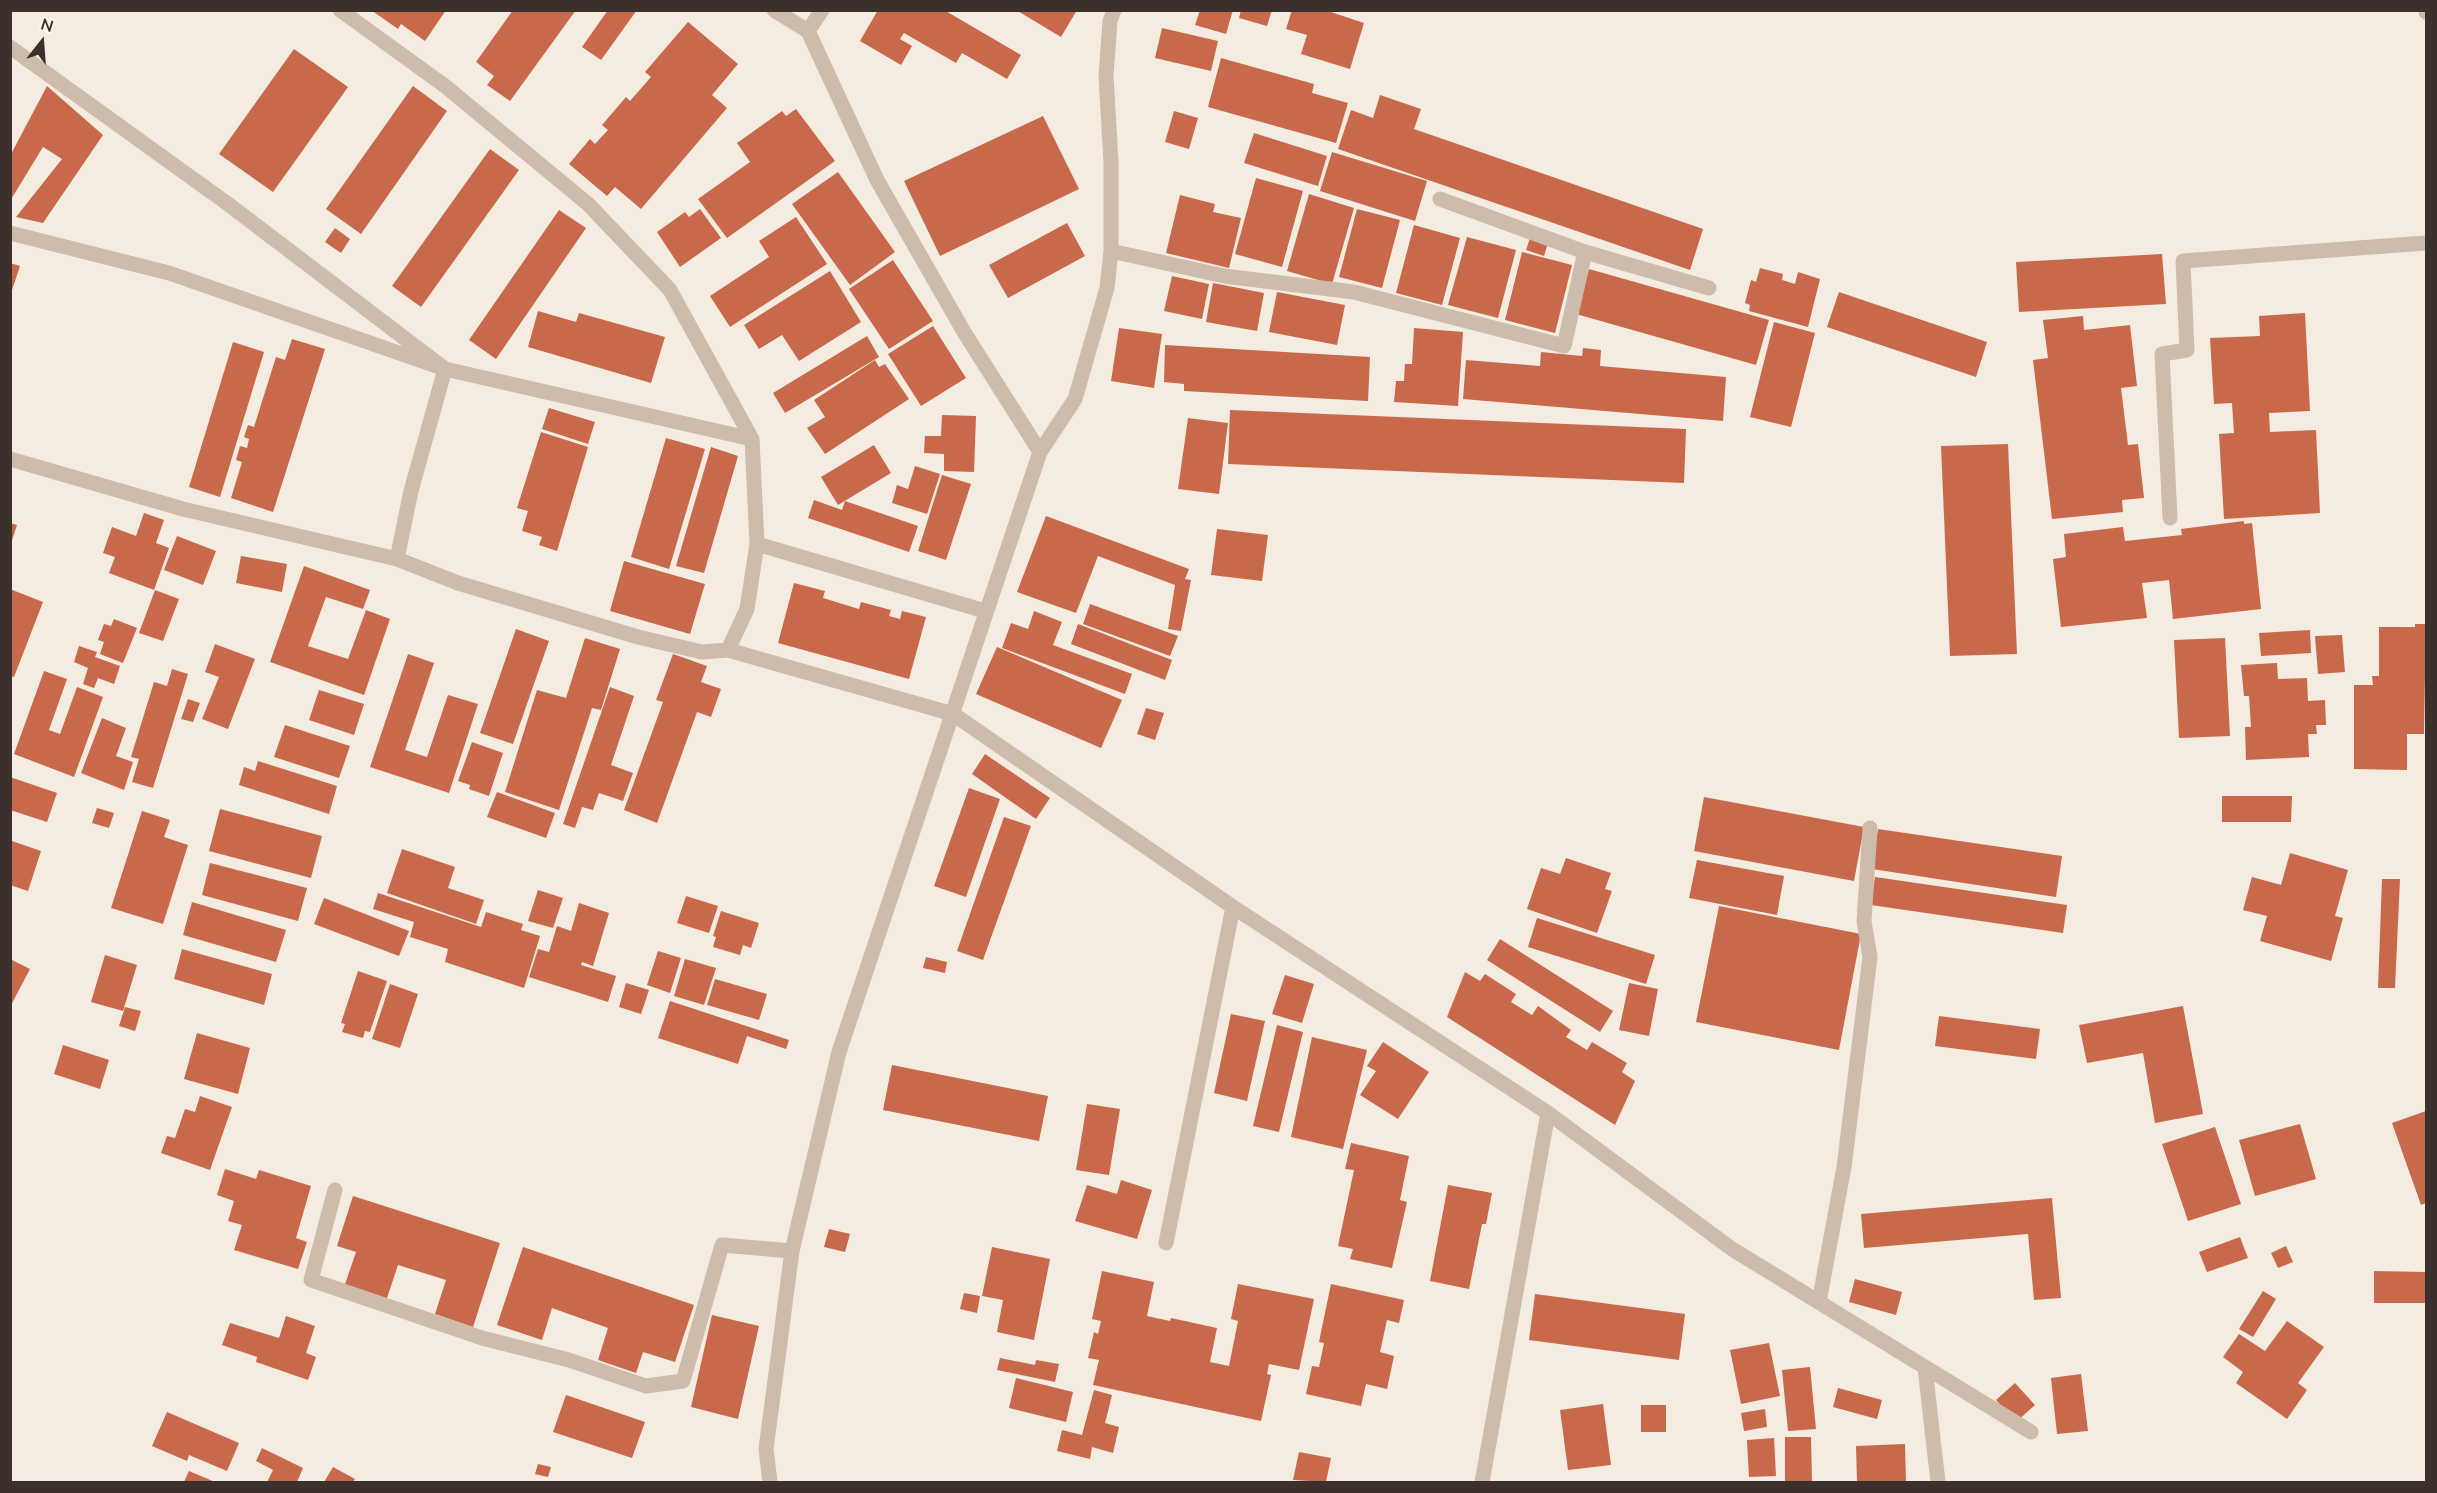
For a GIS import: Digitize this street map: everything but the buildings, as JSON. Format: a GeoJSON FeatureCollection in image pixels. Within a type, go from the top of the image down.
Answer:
{"type":"FeatureCollection","features":[{"type":"Feature","properties":{"kind":"street"},"geometry":{"type":"LineString","coordinates":[[340,10],[446,86],[588,204],[670,290],[752,440],[758,544],[747,609],[728,650]]}},
{"type":"Feature","properties":{"kind":"street"},"geometry":{"type":"LineString","coordinates":[[774,10],[808,31],[877,180],[964,332],[1040,452]]}},
{"type":"Feature","properties":{"kind":"street"},"geometry":{"type":"LineString","coordinates":[[808,31],[822,10]]}},
{"type":"Feature","properties":{"kind":"street"},"geometry":{"type":"LineString","coordinates":[[770,1482],[766,1449],[792,1251],[839,1052],[1040,452],[1075,399],[1107,288],[1111,251],[1111,162],[1106,76],[1110,21],[1114,10]]}},
{"type":"Feature","properties":{"kind":"street"},"geometry":{"type":"LineString","coordinates":[[10,47],[228,204],[445,369]]}},
{"type":"Feature","properties":{"kind":"street"},"geometry":{"type":"LineString","coordinates":[[1440,200],[1585,252],[1709,288]]}},
{"type":"Feature","properties":{"kind":"street"},"geometry":{"type":"LineString","coordinates":[[10,233],[169,273],[445,369],[752,440]]}},
{"type":"Feature","properties":{"kind":"street"},"geometry":{"type":"LineString","coordinates":[[2170,518],[2162,354],[2187,350],[2183,261],[2427,243]]}},
{"type":"Feature","properties":{"kind":"street"},"geometry":{"type":"LineString","coordinates":[[1111,251],[1224,276],[1354,292],[1564,346],[1585,252]]}},
{"type":"Feature","properties":{"kind":"street"},"geometry":{"type":"LineString","coordinates":[[397,559],[411,491],[445,369]]}},
{"type":"Feature","properties":{"kind":"street"},"geometry":{"type":"LineString","coordinates":[[10,459],[183,508],[397,559],[458,583],[638,638],[702,652],[728,650],[953,714],[1233,907],[1548,1113],[1732,1248],[2031,1432]]}},
{"type":"Feature","properties":{"kind":"street"},"geometry":{"type":"LineString","coordinates":[[758,544],[985,611]]}},
{"type":"Feature","properties":{"kind":"street"},"geometry":{"type":"LineString","coordinates":[[1819,1302],[1844,1167],[1870,957],[1864,921],[1870,828]]}},
{"type":"Feature","properties":{"kind":"street"},"geometry":{"type":"LineString","coordinates":[[1166,1243],[1233,907]]}},
{"type":"Feature","properties":{"kind":"street"},"geometry":{"type":"LineString","coordinates":[[1482,1482],[1548,1113]]}},
{"type":"Feature","properties":{"kind":"street"},"geometry":{"type":"LineString","coordinates":[[335,1190],[311,1280],[482,1338],[568,1360],[646,1386],[683,1381],[723,1245],[792,1251]]}},
{"type":"Feature","properties":{"kind":"street"},"geometry":{"type":"LineString","coordinates":[[1926,1368],[1938,1482]]}}]}
